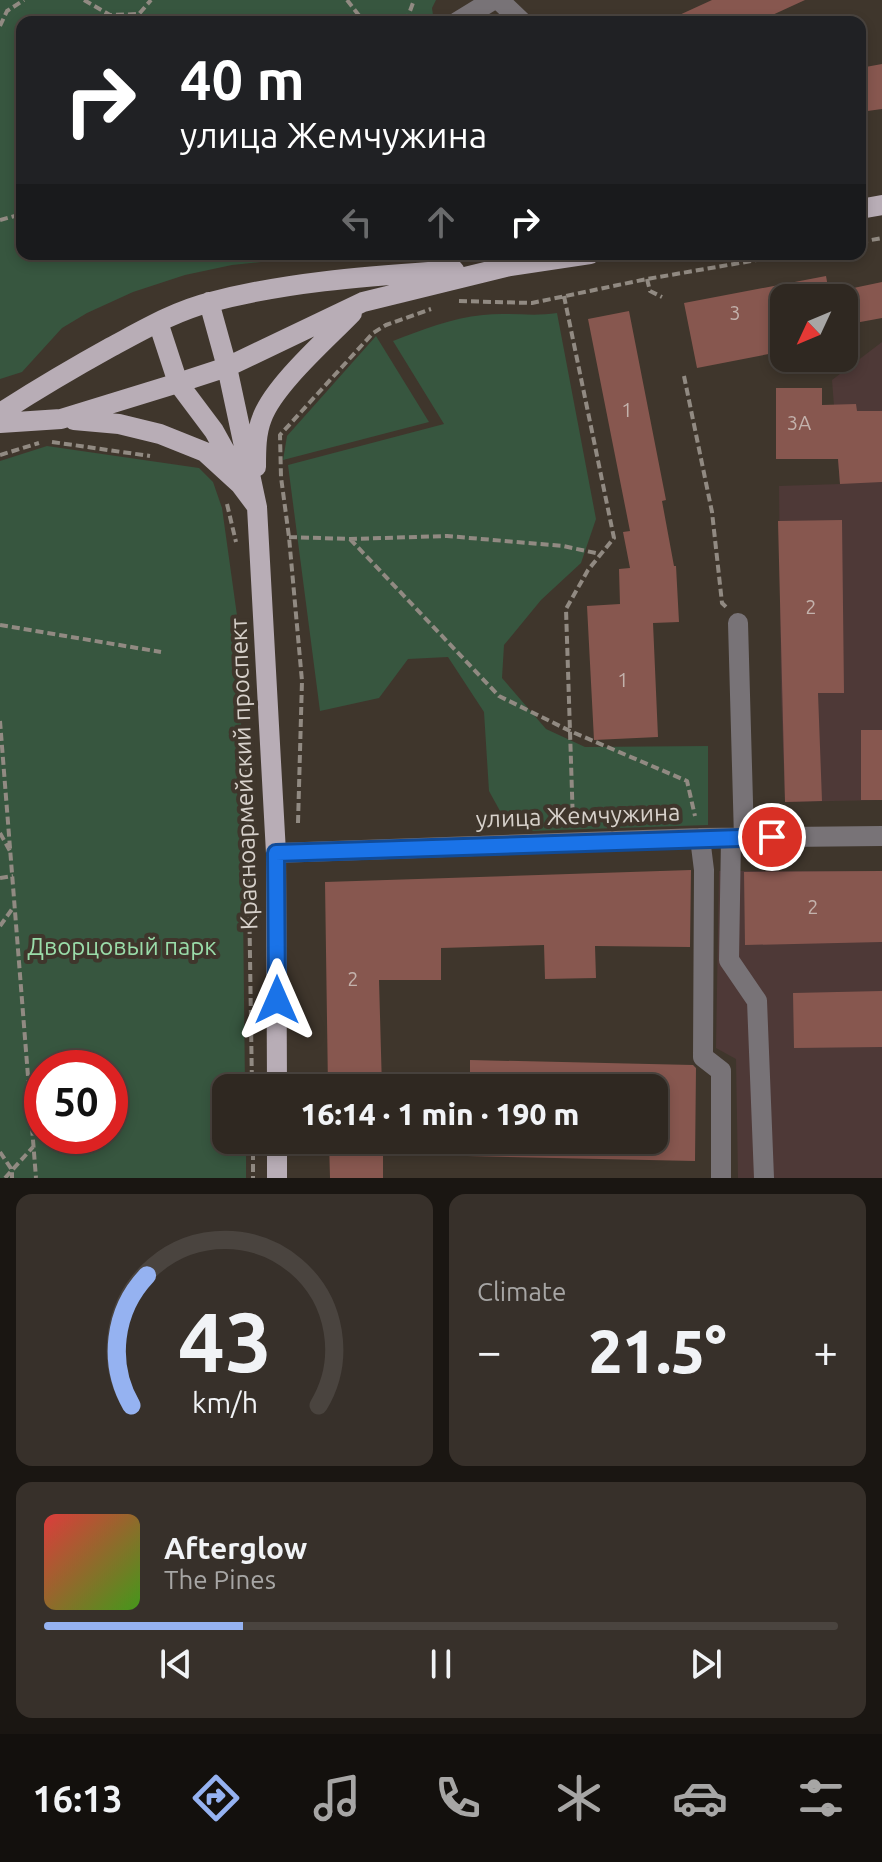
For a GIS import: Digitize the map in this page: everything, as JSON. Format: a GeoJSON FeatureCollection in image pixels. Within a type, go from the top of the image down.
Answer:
{"type":"FeatureCollection","features":[{"type":"Feature","properties":{"kind":"main road"},"geometry":{"type":"LineString","coordinates":[[61,419],[227,367],[363,302],[508,260]]}},
{"type":"Feature","properties":{"kind":"main road"},"geometry":{"type":"LineString","coordinates":[[0,413],[50,381],[158,322],[209,302],[354,277],[508,260]]}},
{"type":"Feature","properties":{"kind":"main road","name":"Красноармейский проспект"},"geometry":{"type":"LineString","coordinates":[[209,302],[227,367],[257,507],[286,853],[278,1074]]}},
{"type":"Feature","properties":{"kind":"main road"},"geometry":{"type":"LineString","coordinates":[[257,507],[256,447],[263,416],[279,391],[363,302]]}},
{"type":"Feature","properties":{"kind":"main road","name":"Красноармейский проспект"},"geometry":{"type":"LineString","coordinates":[[158,322],[178,383],[214,431],[257,507]]}},
{"type":"Feature","properties":{"kind":"main road"},"geometry":{"type":"LineString","coordinates":[[0,423],[61,419],[119,424],[160,434],[205,452],[240,484],[257,507]]}},
{"type":"Feature","properties":{"kind":"main road"},"geometry":{"type":"LineString","coordinates":[[277,1154],[277,1178]]}},
{"type":"Feature","properties":{"kind":"street"},"geometry":{"type":"LineString","coordinates":[[468,16],[496,0],[515,16]]}},
{"type":"Feature","properties":{"kind":"street"},"geometry":{"type":"LineString","coordinates":[[738,623],[737,838],[729,960],[757,1001],[764,1178]]}},
{"type":"Feature","properties":{"kind":"street","name":"улица Жемчужина"},"geometry":{"type":"LineString","coordinates":[[286,853],[700,838],[882,836]]}},
{"type":"Feature","properties":{"kind":"street"},"geometry":{"type":"LineString","coordinates":[[700,838],[704,870],[703,1057],[721,1071],[721,1178]]}},
{"type":"Feature","properties":{"kind":"path"},"geometry":{"type":"LineString","coordinates":[[0,26],[7,11],[24,0]]}},
{"type":"Feature","properties":{"kind":"path"},"geometry":{"type":"LineString","coordinates":[[84,0],[110,15],[139,14],[151,0]]}},
{"type":"Feature","properties":{"kind":"path"},"geometry":{"type":"LineString","coordinates":[[347,0],[359,16]]}},
{"type":"Feature","properties":{"kind":"path"},"geometry":{"type":"LineString","coordinates":[[455,301],[532,303],[757,260]]}},
{"type":"Feature","properties":{"kind":"path"},"geometry":{"type":"LineString","coordinates":[[647,279],[650,291],[662,297]]}},
{"type":"Feature","properties":{"kind":"path"},"geometry":{"type":"LineString","coordinates":[[564,296],[614,538],[588,570],[566,609],[574,842]]}},
{"type":"Feature","properties":{"kind":"path"},"geometry":{"type":"LineString","coordinates":[[286,853],[302,681],[281,477],[280,435],[373,333],[386,325],[441,306]]}},
{"type":"Feature","properties":{"kind":"path"},"geometry":{"type":"LineString","coordinates":[[684,376],[712,512],[722,603],[738,623]]}},
{"type":"Feature","properties":{"kind":"path"},"geometry":{"type":"LineString","coordinates":[[0,455],[45,441],[153,456]]}},
{"type":"Feature","properties":{"kind":"path"},"geometry":{"type":"LineString","coordinates":[[225,498],[237,551]]}},
{"type":"Feature","properties":{"kind":"path"},"geometry":{"type":"LineString","coordinates":[[289,537],[447,536],[563,546],[600,554]]}},
{"type":"Feature","properties":{"kind":"path"},"geometry":{"type":"LineString","coordinates":[[350,539],[499,696],[570,731],[687,781],[700,838]]}},
{"type":"Feature","properties":{"kind":"path"},"geometry":{"type":"LineString","coordinates":[[0,625],[161,652]]}},
{"type":"Feature","properties":{"kind":"path"},"geometry":{"type":"LineString","coordinates":[[0,721],[27,1050]]}},
{"type":"Feature","properties":{"kind":"path"},"geometry":{"type":"LineString","coordinates":[[247,744],[252,1074]]}},
{"type":"Feature","properties":{"kind":"path"},"geometry":{"type":"LineString","coordinates":[[0,833],[11,853]]}},
{"type":"Feature","properties":{"kind":"path"},"geometry":{"type":"LineString","coordinates":[[0,878],[13,876]]}},
{"type":"Feature","properties":{"kind":"path"},"geometry":{"type":"LineString","coordinates":[[0,926],[16,904]]}},
{"type":"Feature","properties":{"kind":"path"},"geometry":{"type":"LineString","coordinates":[[0,1152],[12,1170],[12,1178]]}},
{"type":"Feature","properties":{"kind":"path"},"geometry":{"type":"LineString","coordinates":[[5,1178],[27,1154]]}},
{"type":"Feature","properties":{"kind":"path"},"geometry":{"type":"LineString","coordinates":[[34,1154],[36,1178]]}},
{"type":"Feature","properties":{"kind":"path"},"geometry":{"type":"LineString","coordinates":[[253,1154],[253,1178]]}},
{"type":"Feature","properties":{"kind":"shaded area"},"geometry":{"type":"Polygon","coordinates":[[[882,342],[882,800],[785,802],[779,486],[840,484],[832,380],[843,372],[858,372],[858,360],[882,342]]]}},
{"type":"Feature","properties":{"kind":"shaded area"},"geometry":{"type":"Polygon","coordinates":[[[719,871],[882,871],[882,1178],[738,1178],[736,1059],[716,1048],[719,871]]]}},
{"type":"Feature","properties":{"kind":"green space"},"geometry":{"type":"Polygon","coordinates":[[[0,0],[436,0],[432,8],[433,16],[16,16],[16,260],[282,260],[232,265],[185,275],[133,292],[62,328],[22,372],[0,379],[0,0]]]}},
{"type":"Feature","properties":{"kind":"green space"},"geometry":{"type":"Polygon","coordinates":[[[557,313],[596,519],[581,563],[541,600],[504,645],[502,678],[546,729],[585,747],[708,746],[708,825],[529,831],[500,811],[489,791],[484,712],[448,657],[408,659],[379,698],[320,711],[288,465],[444,424],[393,341],[471,317],[557,313]]]}},
{"type":"Feature","properties":{"kind":"green space"},"geometry":{"type":"Polygon","coordinates":[[[376,336],[429,422],[283,460],[287,436],[376,336]]]}},
{"type":"Feature","properties":{"kind":"green space","name":"Дворцовый парк"},"geometry":{"type":"Polygon","coordinates":[[[47,446],[199,468],[213,482],[222,508],[240,637],[245,1074],[212,1074],[212,1154],[246,1154],[246,1178],[0,1178],[0,461],[47,446]]]}},
{"type":"Feature","properties":{"kind":"building"},"geometry":{"type":"Polygon","coordinates":[[[712,0],[805,0],[770,16],[677,16],[712,0]]]}},
{"type":"Feature","properties":{"kind":"building"},"geometry":{"type":"Polygon","coordinates":[[[882,64],[882,109],[866,111],[866,67],[882,64]]]}},
{"type":"Feature","properties":{"kind":"building"},"geometry":{"type":"Polygon","coordinates":[[[826,276],[827,284],[784,284],[826,276]]]}},
{"type":"Feature","properties":{"kind":"building"},"geometry":{"type":"Polygon","coordinates":[[[882,282],[882,318],[858,322],[858,287],[882,282]]]}},
{"type":"Feature","properties":{"kind":"building"},"geometry":{"type":"Polygon","coordinates":[[[770,287],[770,354],[697,368],[684,303],[770,287]]]}},
{"type":"Feature","properties":{"kind":"building"},"geometry":{"type":"Polygon","coordinates":[[[629,311],[666,500],[662,501],[676,566],[679,622],[653,623],[658,737],[594,740],[587,606],[620,604],[619,569],[630,568],[623,532],[630,531],[588,319],[629,311]]]}},
{"type":"Feature","properties":{"kind":"building"},"geometry":{"type":"Polygon","coordinates":[[[776,388],[822,388],[822,405],[856,404],[857,411],[882,411],[882,482],[840,484],[838,459],[776,459],[776,388]]]}},
{"type":"Feature","properties":{"kind":"building"},"geometry":{"type":"Polygon","coordinates":[[[842,520],[844,693],[818,693],[822,801],[785,802],[778,521],[842,520]]]}},
{"type":"Feature","properties":{"kind":"building"},"geometry":{"type":"Polygon","coordinates":[[[861,730],[882,730],[882,800],[861,800],[861,730]]]}},
{"type":"Feature","properties":{"kind":"building"},"geometry":{"type":"Polygon","coordinates":[[[691,870],[690,947],[595,946],[596,978],[545,979],[544,945],[441,948],[441,980],[379,980],[382,1074],[328,1074],[325,882],[691,870]]]}},
{"type":"Feature","properties":{"kind":"building"},"geometry":{"type":"Polygon","coordinates":[[[882,871],[882,942],[745,945],[744,872],[882,871]]]}},
{"type":"Feature","properties":{"kind":"building"},"geometry":{"type":"Polygon","coordinates":[[[882,991],[882,1047],[794,1048],[793,993],[882,991]]]}},
{"type":"Feature","properties":{"kind":"building"},"geometry":{"type":"Polygon","coordinates":[[[470,1060],[693,1065],[696,1068],[695,1161],[467,1156],[668,1154],[668,1074],[470,1074],[470,1060]]]}},
{"type":"Feature","properties":{"kind":"building"},"geometry":{"type":"Polygon","coordinates":[[[329,1154],[383,1154],[383,1178],[330,1178],[329,1154]]]}},
{"type":"Feature","properties":{"kind":"route"},"geometry":{"type":"LineString","coordinates":[[277,1000],[276,853],[772,837]]}}]}
